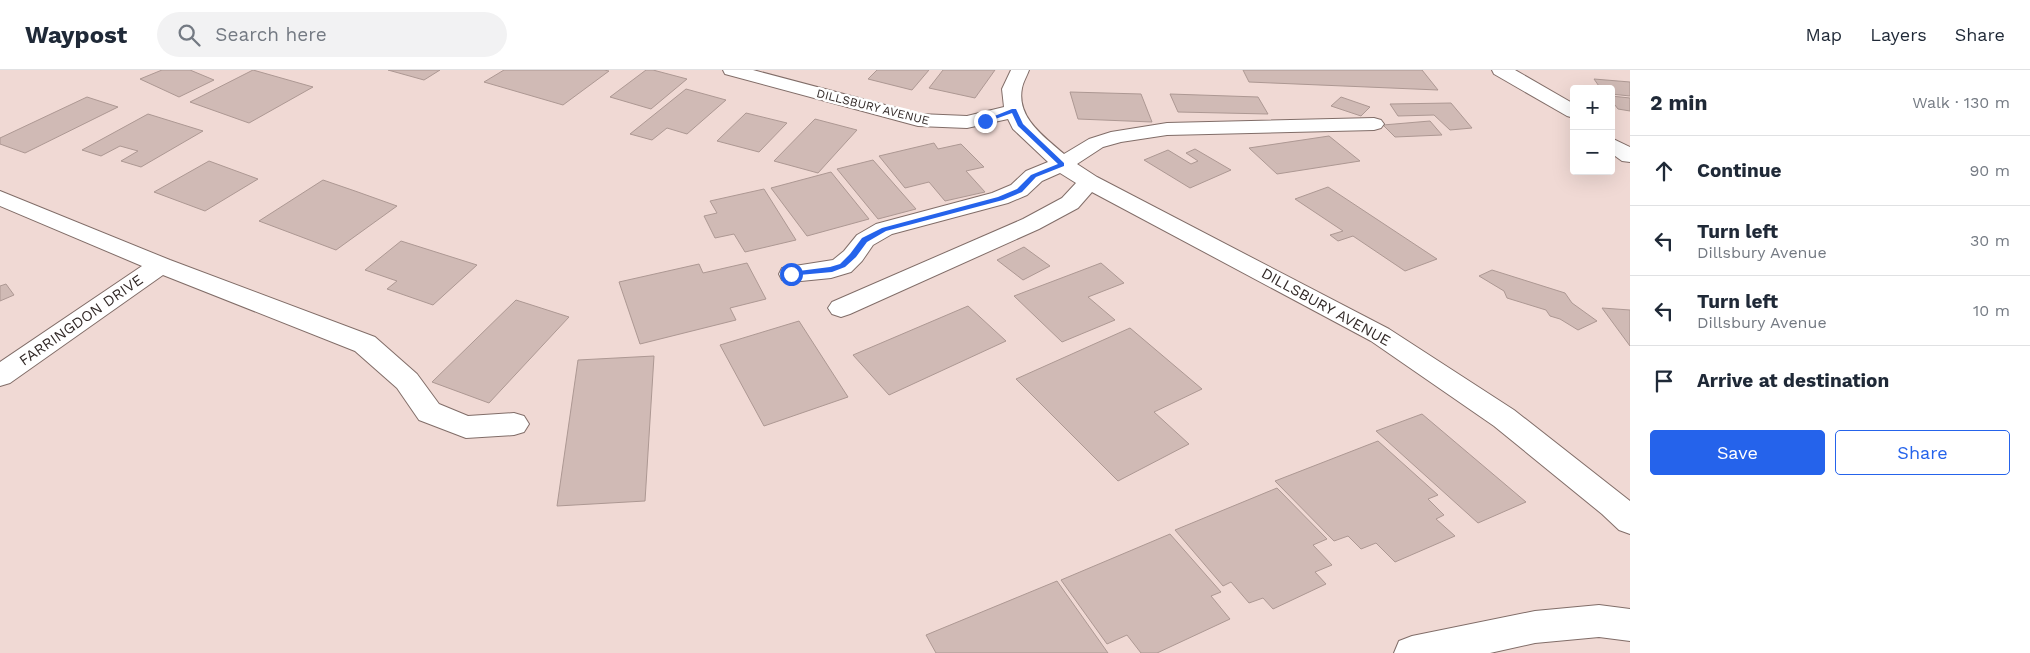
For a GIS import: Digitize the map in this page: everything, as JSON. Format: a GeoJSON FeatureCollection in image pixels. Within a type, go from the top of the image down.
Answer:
{"type":"FeatureCollection","features":[{"type":"Feature","properties":{"kind":"street","name":"DILLSBURY AVENUE"},"geometry":{"type":"LineString","coordinates":[[732,70],[918,120],[948,124],[985,121],[1014,110]]}},
{"type":"Feature","properties":{"kind":"street","name":"DILLSBURY AVENUE"},"geometry":{"type":"LineString","coordinates":[[1020,70],[1012,89],[1014,110],[1020,125],[1062,164],[1089,182],[1380,335],[1504,418],[1613,505],[1630,521]]}},
{"type":"Feature","properties":{"kind":"street"},"geometry":{"type":"LineString","coordinates":[[1501,70],[1570,110]]}},
{"type":"Feature","properties":{"kind":"street"},"geometry":{"type":"LineString","coordinates":[[791,274],[832,270],[842,266],[853,256],[865,240],[884,229],[1000,198],[1019,190],[1034,176],[1062,164],[1096,143],[1118,136],[1157,131],[1374,124]]}},
{"type":"Feature","properties":{"kind":"street"},"geometry":{"type":"LineString","coordinates":[[1615,147],[1630,156]]}},
{"type":"Feature","properties":{"kind":"street"},"geometry":{"type":"LineString","coordinates":[[841,308],[1031,224],[1070,204],[1089,182]]}},
{"type":"Feature","properties":{"kind":"street"},"geometry":{"type":"LineString","coordinates":[[0,198],[161,265],[365,344],[407,381],[429,412],[466,427],[514,424]]}},
{"type":"Feature","properties":{"kind":"street","name":"FARRINGDON DRIVE"},"geometry":{"type":"LineString","coordinates":[[0,376],[161,265]]}},
{"type":"Feature","properties":{"kind":"street"},"geometry":{"type":"LineString","coordinates":[[1412,653],[1535,627],[1598,620],[1630,625]]}},
{"type":"Feature","properties":{"kind":"building"},"geometry":{"type":"Polygon","coordinates":[[[162,70],[190,70],[214,80],[179,97],[140,79],[162,70]]]}},
{"type":"Feature","properties":{"kind":"building"},"geometry":{"type":"Polygon","coordinates":[[[253,70],[313,87],[249,123],[190,102],[253,70]]]}},
{"type":"Feature","properties":{"kind":"building"},"geometry":{"type":"Polygon","coordinates":[[[388,70],[440,70],[424,80],[388,70]]]}},
{"type":"Feature","properties":{"kind":"building"},"geometry":{"type":"Polygon","coordinates":[[[504,70],[609,71],[563,105],[484,82],[504,70]]]}},
{"type":"Feature","properties":{"kind":"building"},"geometry":{"type":"Polygon","coordinates":[[[646,70],[653,70],[687,79],[651,109],[610,97],[646,70]]]}},
{"type":"Feature","properties":{"kind":"building"},"geometry":{"type":"Polygon","coordinates":[[[877,70],[929,70],[912,90],[868,79],[877,70]]]}},
{"type":"Feature","properties":{"kind":"building"},"geometry":{"type":"Polygon","coordinates":[[[943,70],[995,70],[975,98],[929,88],[943,70]]]}},
{"type":"Feature","properties":{"kind":"building"},"geometry":{"type":"Polygon","coordinates":[[[1243,70],[1422,70],[1438,90],[1249,82],[1243,70]]]}},
{"type":"Feature","properties":{"kind":"building"},"geometry":{"type":"Polygon","coordinates":[[[1594,79],[1630,82],[1630,96],[1615,94],[1615,85],[1598,85],[1594,79]]]}},
{"type":"Feature","properties":{"kind":"building"},"geometry":{"type":"Polygon","coordinates":[[[686,89],[726,100],[687,134],[667,128],[652,140],[630,134],[686,89]]]}},
{"type":"Feature","properties":{"kind":"building"},"geometry":{"type":"Polygon","coordinates":[[[1070,92],[1141,94],[1152,122],[1078,119],[1070,92]]]}},
{"type":"Feature","properties":{"kind":"building"},"geometry":{"type":"Polygon","coordinates":[[[1170,94],[1258,97],[1268,114],[1178,112],[1170,94]]]}},
{"type":"Feature","properties":{"kind":"building"},"geometry":{"type":"Polygon","coordinates":[[[1615,96],[1630,98],[1630,111],[1618,109],[1615,105],[1615,96]]]}},
{"type":"Feature","properties":{"kind":"building"},"geometry":{"type":"Polygon","coordinates":[[[87,97],[118,107],[25,153],[0,144],[0,138],[87,97]]]}},
{"type":"Feature","properties":{"kind":"building"},"geometry":{"type":"Polygon","coordinates":[[[1341,97],[1370,107],[1361,116],[1331,106],[1341,97]]]}},
{"type":"Feature","properties":{"kind":"building"},"geometry":{"type":"Polygon","coordinates":[[[1451,103],[1472,128],[1450,130],[1434,115],[1398,116],[1390,104],[1451,103]]]}},
{"type":"Feature","properties":{"kind":"building"},"geometry":{"type":"Polygon","coordinates":[[[746,113],[787,123],[759,152],[717,141],[746,113]]]}},
{"type":"Feature","properties":{"kind":"building"},"geometry":{"type":"Polygon","coordinates":[[[148,114],[203,131],[141,167],[121,161],[138,151],[120,146],[101,156],[82,150],[148,114]]]}},
{"type":"Feature","properties":{"kind":"building"},"geometry":{"type":"Polygon","coordinates":[[[815,119],[857,130],[818,173],[774,161],[815,119]]]}},
{"type":"Feature","properties":{"kind":"building"},"geometry":{"type":"Polygon","coordinates":[[[1430,121],[1442,135],[1395,137],[1383,125],[1430,121]]]}},
{"type":"Feature","properties":{"kind":"building"},"geometry":{"type":"Polygon","coordinates":[[[1329,136],[1360,161],[1277,174],[1249,148],[1329,136]]]}},
{"type":"Feature","properties":{"kind":"building"},"geometry":{"type":"Polygon","coordinates":[[[934,143],[938,149],[961,144],[984,167],[966,171],[985,192],[945,201],[929,182],[905,188],[879,156],[934,143]]]}},
{"type":"Feature","properties":{"kind":"building"},"geometry":{"type":"Polygon","coordinates":[[[1195,149],[1231,170],[1190,188],[1144,160],[1168,150],[1191,164],[1198,161],[1186,153],[1195,149]]]}},
{"type":"Feature","properties":{"kind":"building"},"geometry":{"type":"Polygon","coordinates":[[[873,160],[916,209],[878,219],[837,169],[873,160]]]}},
{"type":"Feature","properties":{"kind":"building"},"geometry":{"type":"Polygon","coordinates":[[[209,161],[258,179],[205,211],[154,192],[209,161]]]}},
{"type":"Feature","properties":{"kind":"building"},"geometry":{"type":"Polygon","coordinates":[[[831,172],[869,219],[807,236],[771,188],[831,172]]]}},
{"type":"Feature","properties":{"kind":"building"},"geometry":{"type":"Polygon","coordinates":[[[323,180],[397,206],[336,250],[259,221],[323,180]]]}},
{"type":"Feature","properties":{"kind":"building"},"geometry":{"type":"Polygon","coordinates":[[[1328,187],[1437,259],[1405,271],[1353,236],[1338,241],[1330,235],[1343,231],[1295,199],[1328,187]]]}},
{"type":"Feature","properties":{"kind":"building"},"geometry":{"type":"Polygon","coordinates":[[[764,189],[796,240],[745,252],[734,234],[715,238],[704,216],[717,213],[710,201],[764,189]]]}},
{"type":"Feature","properties":{"kind":"building"},"geometry":{"type":"Polygon","coordinates":[[[401,241],[477,265],[433,305],[387,289],[397,281],[365,270],[401,241]]]}},
{"type":"Feature","properties":{"kind":"building"},"geometry":{"type":"Polygon","coordinates":[[[1024,247],[1050,266],[1023,280],[997,260],[1024,247]]]}},
{"type":"Feature","properties":{"kind":"building"},"geometry":{"type":"Polygon","coordinates":[[[747,263],[766,299],[730,308],[736,320],[640,344],[619,282],[699,264],[703,273],[747,263]]]}},
{"type":"Feature","properties":{"kind":"building"},"geometry":{"type":"Polygon","coordinates":[[[1101,263],[1124,283],[1088,297],[1115,320],[1062,342],[1014,296],[1101,263]]]}},
{"type":"Feature","properties":{"kind":"building"},"geometry":{"type":"Polygon","coordinates":[[[1492,270],[1565,293],[1572,303],[1597,321],[1578,330],[1560,319],[1550,316],[1546,310],[1507,298],[1504,291],[1479,276],[1492,270]]]}},
{"type":"Feature","properties":{"kind":"building"},"geometry":{"type":"Polygon","coordinates":[[[6,284],[14,295],[0,301],[0,286],[6,284]]]}},
{"type":"Feature","properties":{"kind":"building"},"geometry":{"type":"Polygon","coordinates":[[[516,300],[569,317],[489,403],[432,382],[516,300]]]}},
{"type":"Feature","properties":{"kind":"building"},"geometry":{"type":"Polygon","coordinates":[[[968,306],[1006,341],[889,395],[853,355],[968,306]]]}},
{"type":"Feature","properties":{"kind":"building"},"geometry":{"type":"Polygon","coordinates":[[[1602,308],[1630,310],[1630,346],[1602,308]]]}},
{"type":"Feature","properties":{"kind":"building"},"geometry":{"type":"Polygon","coordinates":[[[799,321],[848,397],[764,426],[720,345],[799,321]]]}},
{"type":"Feature","properties":{"kind":"building"},"geometry":{"type":"Polygon","coordinates":[[[1130,328],[1202,389],[1154,412],[1189,444],[1118,481],[1016,379],[1130,328]]]}},
{"type":"Feature","properties":{"kind":"building"},"geometry":{"type":"Polygon","coordinates":[[[654,356],[645,501],[557,506],[578,360],[654,356]]]}},
{"type":"Feature","properties":{"kind":"building"},"geometry":{"type":"Polygon","coordinates":[[[1422,414],[1526,502],[1478,523],[1376,431],[1422,414]]]}},
{"type":"Feature","properties":{"kind":"building"},"geometry":{"type":"Polygon","coordinates":[[[1378,441],[1438,495],[1428,499],[1444,515],[1436,519],[1455,536],[1395,562],[1376,543],[1361,549],[1348,536],[1334,541],[1275,481],[1378,441]]]}},
{"type":"Feature","properties":{"kind":"building"},"geometry":{"type":"Polygon","coordinates":[[[1277,488],[1327,539],[1313,545],[1332,565],[1315,572],[1326,584],[1273,609],[1263,598],[1249,603],[1231,582],[1223,586],[1175,530],[1277,488]]]}},
{"type":"Feature","properties":{"kind":"building"},"geometry":{"type":"Polygon","coordinates":[[[1170,534],[1221,592],[1211,596],[1230,619],[1157,653],[1141,653],[1127,635],[1107,644],[1061,580],[1170,534]]]}},
{"type":"Feature","properties":{"kind":"building"},"geometry":{"type":"Polygon","coordinates":[[[1057,581],[1108,653],[936,653],[926,635],[1057,581]]]}},
{"type":"Feature","properties":{"kind":"route"},"geometry":{"type":"LineString","coordinates":[[791,274],[832,270],[842,266],[853,256],[865,240],[884,229],[1000,198],[1019,190],[1034,176],[1062,164],[1020,125],[1014,110],[985,121]]}}]}
